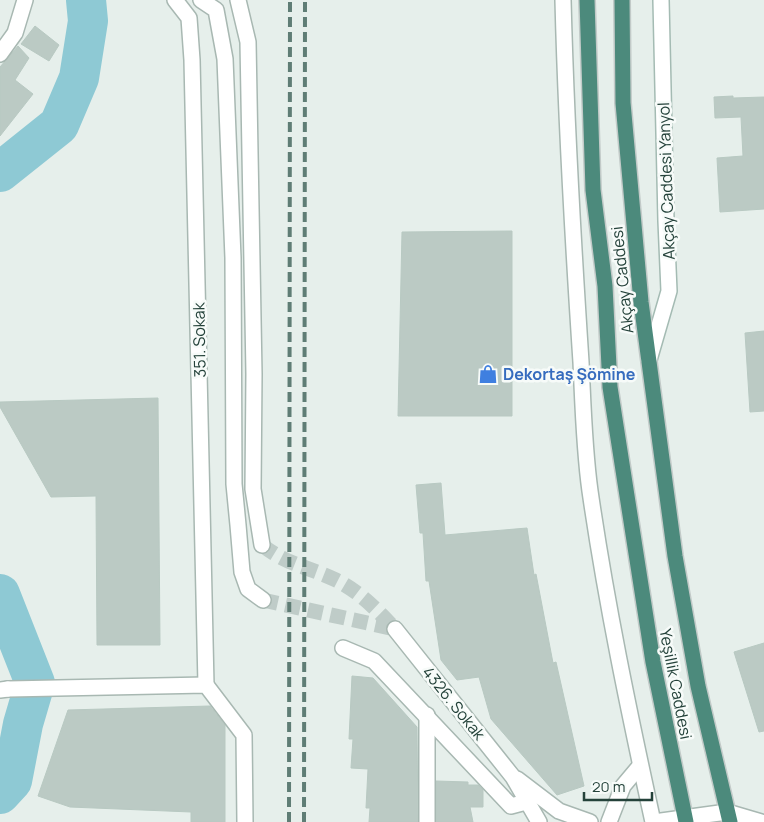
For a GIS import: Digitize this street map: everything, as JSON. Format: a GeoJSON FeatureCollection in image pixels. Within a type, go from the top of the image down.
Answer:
{"type":"FeatureCollection","features":[{"type":"Feature","properties":{"kind":"highway","name":"Akçay Caddesi"},"geometry":{"type":"LineString","coordinates":[[587,0],[593,190],[605,286],[610,387],[635,551]]}},
{"type":"Feature","properties":{"kind":"highway","name":"Akçay Caddesi"},"geometry":{"type":"LineString","coordinates":[[622,0],[623,102],[641,302],[675,556]]}},
{"type":"Feature","properties":{"kind":"highway","name":"Yeşillik Caddesi"},"geometry":{"type":"LineString","coordinates":[[635,551],[653,662],[686,821]]}},
{"type":"Feature","properties":{"kind":"highway","name":"Yeşillik Caddesi"},"geometry":{"type":"LineString","coordinates":[[675,556],[698,686],[729,817]]}},
{"type":"Feature","properties":{"kind":"street"},"geometry":{"type":"LineString","coordinates":[[0,54],[15,33],[25,0]]}},
{"type":"Feature","properties":{"kind":"street","name":"351. Sokak"},"geometry":{"type":"LineString","coordinates":[[175,0],[189,18],[192,60],[206,685]]}},
{"type":"Feature","properties":{"kind":"street","name":"351. Sokak"},"geometry":{"type":"LineString","coordinates":[[201,0],[216,10],[226,59],[232,258],[234,484],[242,572],[248,589],[263,600]]}},
{"type":"Feature","properties":{"kind":"street"},"geometry":{"type":"LineString","coordinates":[[239,0],[248,42],[254,374],[252,489],[262,545]]}},
{"type":"Feature","properties":{"kind":"street"},"geometry":{"type":"LineString","coordinates":[[563,0],[567,144],[572,195],[574,283],[588,471],[617,652],[653,822],[729,817],[761,822]]}},
{"type":"Feature","properties":{"kind":"street","name":"Akçay Caddesi Yanyol"},"geometry":{"type":"LineString","coordinates":[[649,360],[669,291],[661,0]]}},
{"type":"Feature","properties":{"kind":"street","name":"4326. Sokak"},"geometry":{"type":"LineString","coordinates":[[395,629],[513,777]]}},
{"type":"Feature","properties":{"kind":"street"},"geometry":{"type":"LineString","coordinates":[[343,648],[374,661],[511,806],[526,802]]}},
{"type":"Feature","properties":{"kind":"street"},"geometry":{"type":"LineString","coordinates":[[4,690],[206,685],[244,734],[246,822]]}},
{"type":"Feature","properties":{"kind":"street"},"geometry":{"type":"LineString","coordinates":[[426,822],[427,715]]}},
{"type":"Feature","properties":{"kind":"street"},"geometry":{"type":"LineString","coordinates":[[609,822],[623,786],[640,767]]}},
{"type":"Feature","properties":{"kind":"street"},"geometry":{"type":"LineString","coordinates":[[513,777],[539,822]]}},
{"type":"Feature","properties":{"kind":"street"},"geometry":{"type":"LineString","coordinates":[[513,777],[559,811],[590,822]]}},
{"type":"Feature","properties":{"kind":"building"},"geometry":{"type":"Polygon","coordinates":[[[35,26],[59,45],[49,61],[21,44],[35,26]]]}},
{"type":"Feature","properties":{"kind":"building"},"geometry":{"type":"Polygon","coordinates":[[[18,46],[29,58],[15,80],[33,94],[0,136],[0,67],[18,46]]]}},
{"type":"Feature","properties":{"kind":"building"},"geometry":{"type":"Polygon","coordinates":[[[733,96],[733,98],[764,97],[764,209],[720,212],[717,158],[743,156],[741,117],[715,118],[714,97],[733,96]]]}},
{"type":"Feature","properties":{"kind":"building"},"geometry":{"type":"Polygon","coordinates":[[[512,231],[512,416],[398,416],[402,232],[512,231]]]}},
{"type":"Feature","properties":{"kind":"building"},"geometry":{"type":"Polygon","coordinates":[[[764,331],[764,411],[750,412],[745,333],[764,331]]]}},
{"type":"Feature","properties":{"kind":"building"},"geometry":{"type":"Polygon","coordinates":[[[158,398],[160,645],[97,645],[96,496],[51,497],[0,407],[0,402],[158,398]]]}},
{"type":"Feature","properties":{"kind":"building"},"geometry":{"type":"Polygon","coordinates":[[[441,483],[445,535],[527,528],[534,575],[536,574],[553,663],[556,662],[584,786],[557,795],[491,719],[479,677],[457,680],[441,660],[429,581],[426,581],[423,533],[420,533],[416,485],[441,483]]]}},
{"type":"Feature","properties":{"kind":"building"},"geometry":{"type":"Polygon","coordinates":[[[764,643],[764,731],[759,732],[734,652],[764,643]]]}},
{"type":"Feature","properties":{"kind":"building"},"geometry":{"type":"Polygon","coordinates":[[[352,676],[373,678],[417,727],[418,822],[369,822],[370,808],[366,808],[368,769],[351,768],[353,739],[349,739],[352,676]]]}},
{"type":"Feature","properties":{"kind":"building"},"geometry":{"type":"Polygon","coordinates":[[[210,706],[225,725],[225,822],[191,822],[191,812],[70,807],[38,796],[68,710],[210,706]]]}},
{"type":"Feature","properties":{"kind":"building"},"geometry":{"type":"Polygon","coordinates":[[[436,781],[468,782],[468,785],[478,785],[483,790],[483,807],[470,807],[473,822],[436,822],[436,781]]]}},
{"type":"Feature","properties":{"kind":"waterway"},"geometry":{"type":"LineString","coordinates":[[0,172],[59,125],[79,78],[88,21],[86,0]]}},
{"type":"Feature","properties":{"kind":"waterway"},"geometry":{"type":"LineString","coordinates":[[0,594],[35,683],[23,724],[12,781],[0,794]]}},
{"type":"Feature","properties":{"kind":"tunnel"},"geometry":{"type":"LineString","coordinates":[[262,545],[280,557],[336,580],[353,590],[395,629]]}},
{"type":"Feature","properties":{"kind":"tunnel"},"geometry":{"type":"LineString","coordinates":[[263,600],[395,629]]}},
{"type":"Feature","properties":{"kind":"railway"},"geometry":{"type":"LineString","coordinates":[[289,822],[290,0]]}},
{"type":"Feature","properties":{"kind":"railway"},"geometry":{"type":"LineString","coordinates":[[304,822],[305,0]]}},
{"type":"Feature","properties":{"kind":"place","name":"Dekortaş Şömine"},"geometry":{"type":"Point","coordinates":[488,374]}}]}
